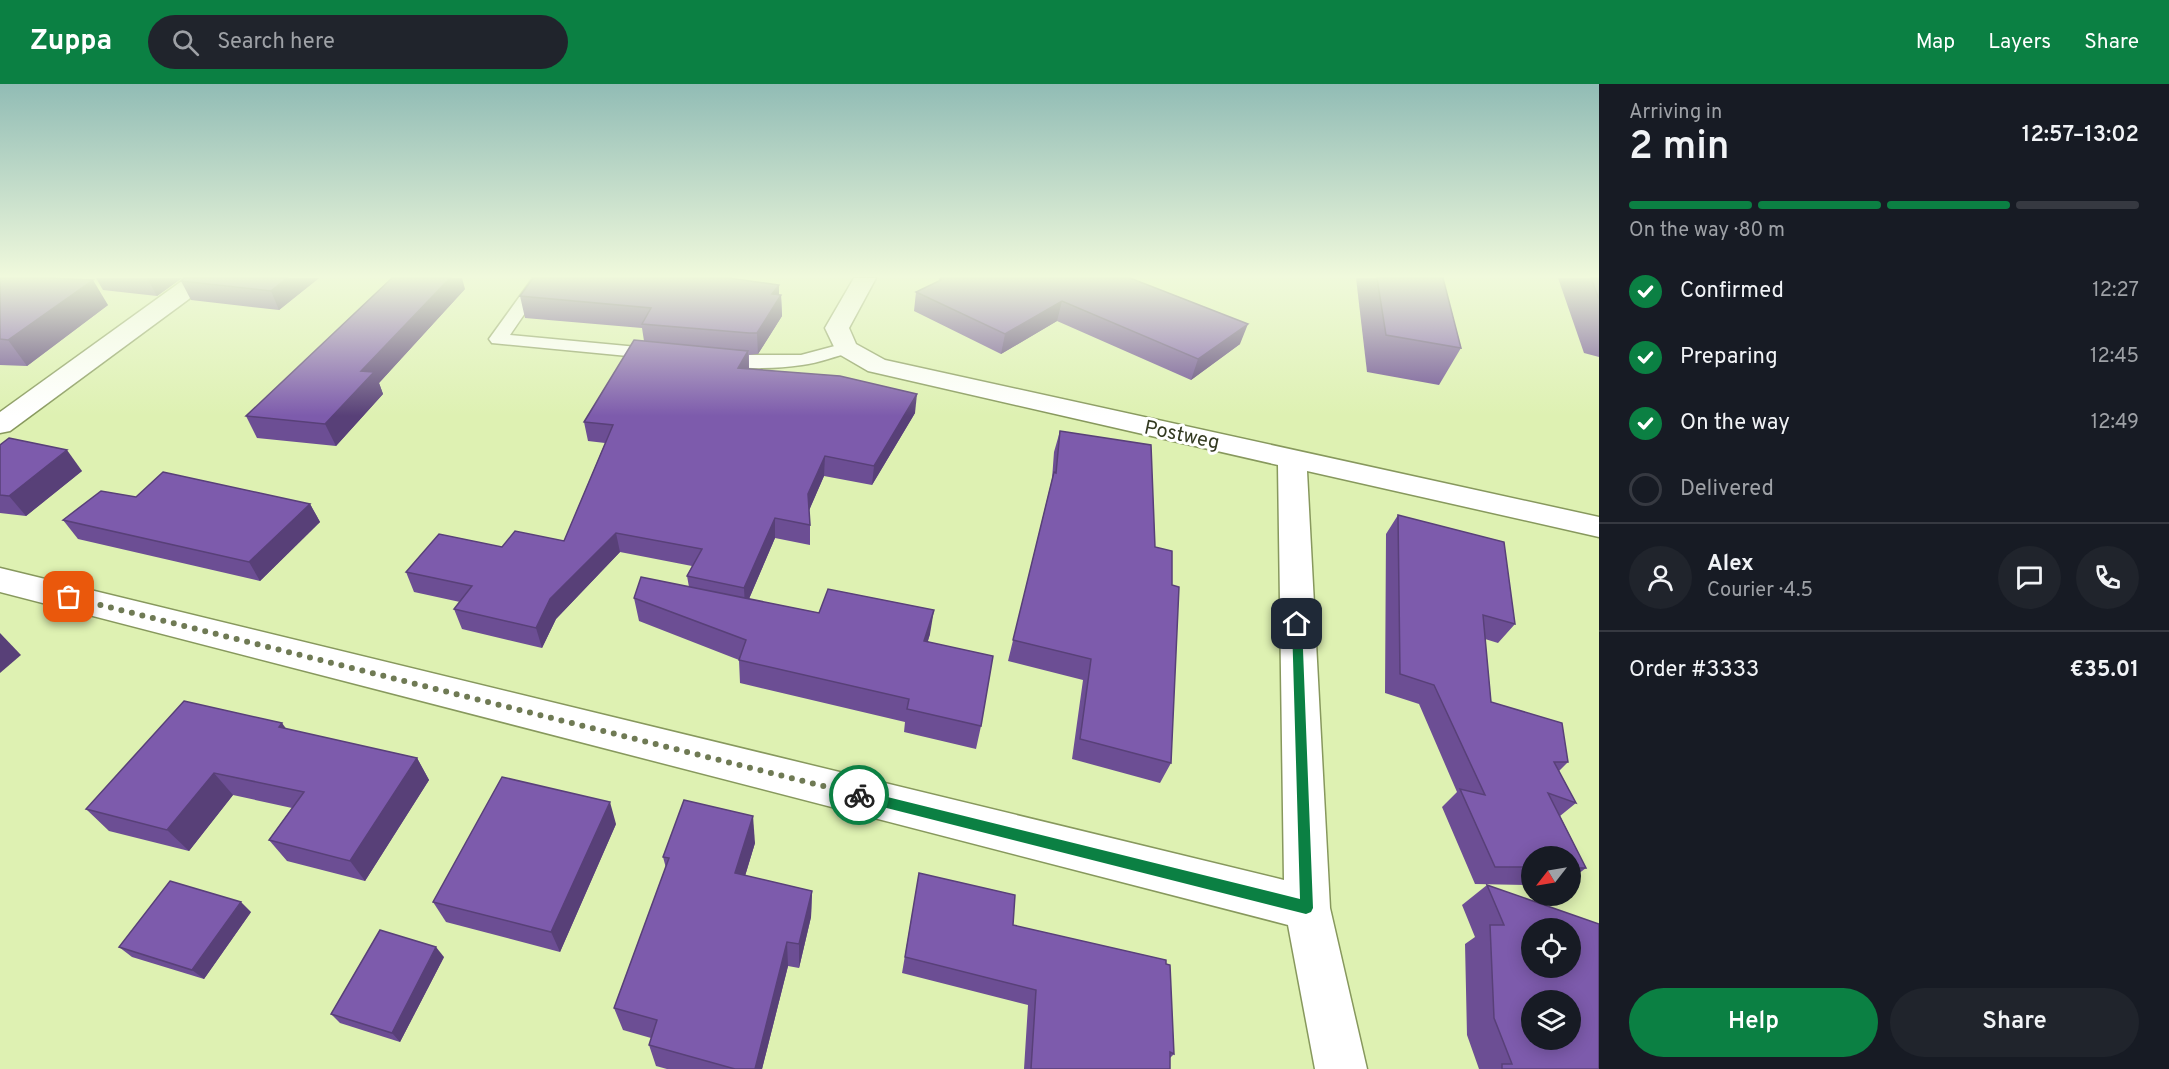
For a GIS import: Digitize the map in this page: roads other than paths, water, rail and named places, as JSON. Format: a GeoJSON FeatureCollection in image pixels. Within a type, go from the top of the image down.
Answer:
{"type":"FeatureCollection","features":[{"type":"Feature","properties":{"kind":"street"},"geometry":{"type":"LineString","coordinates":[[0,425],[139,324]]}},
{"type":"Feature","properties":{"kind":"street"},"geometry":{"type":"LineString","coordinates":[[839,324],[837,328],[846,348]]}},
{"type":"Feature","properties":{"kind":"street","name":"Postweg"},"geometry":{"type":"LineString","coordinates":[[846,348],[877,366],[1599,527]]}},
{"type":"Feature","properties":{"kind":"street"},"geometry":{"type":"LineString","coordinates":[[1292,458],[1306,908],[1341,1069]]}},
{"type":"Feature","properties":{"kind":"street"},"geometry":{"type":"LineString","coordinates":[[0,580],[1306,908]]}},
{"type":"Feature","properties":{"kind":"lane"},"geometry":{"type":"LineString","coordinates":[[509,324],[498,339],[681,356]]}},
{"type":"Feature","properties":{"kind":"lane"},"geometry":{"type":"LineString","coordinates":[[704,358],[750,362],[802,360],[846,348]]}}]}
